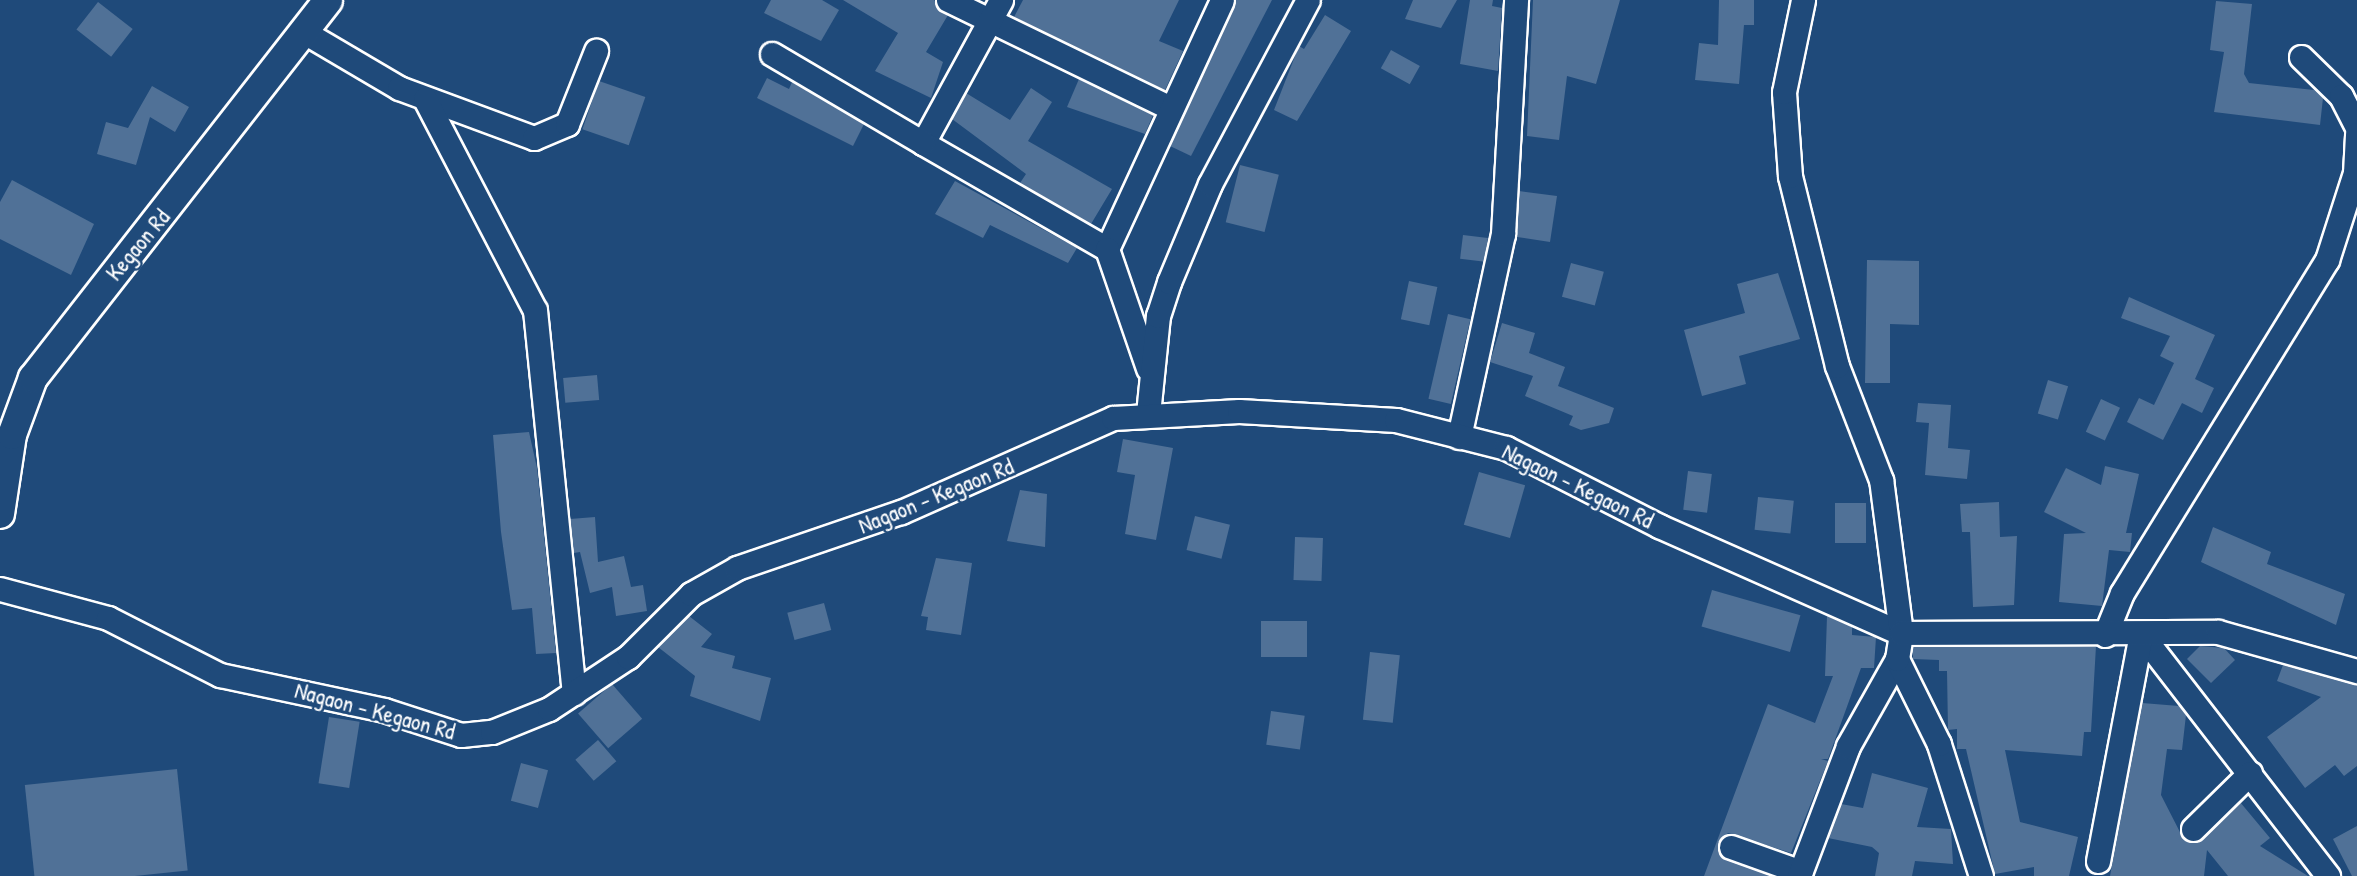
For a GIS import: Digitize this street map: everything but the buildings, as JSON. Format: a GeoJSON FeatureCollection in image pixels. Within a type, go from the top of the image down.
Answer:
{"type":"FeatureCollection","features":[{"type":"Feature","properties":{"kind":"street","name":"Kegaon Rd"},"geometry":{"type":"LineString","coordinates":[[0,514],[12,435],[33,378],[328,0]]}},
{"type":"Feature","properties":{"kind":"street"},"geometry":{"type":"LineString","coordinates":[[948,0],[1170,108]]}},
{"type":"Feature","properties":{"kind":"street"},"geometry":{"type":"LineString","coordinates":[[923,143],[1001,0]]}},
{"type":"Feature","properties":{"kind":"street"},"geometry":{"type":"LineString","coordinates":[[1148,414],[1158,316],[1195,221],[1308,0]]}},
{"type":"Feature","properties":{"kind":"street"},"geometry":{"type":"LineString","coordinates":[[1459,437],[1503,234],[1516,0]]}},
{"type":"Feature","properties":{"kind":"street"},"geometry":{"type":"LineString","coordinates":[[1731,847],[1800,874],[1848,746],[1897,659],[1901,633],[1881,480],[1837,366],[1790,176],[1784,92],[1802,0]]}},
{"type":"Feature","properties":{"kind":"street"},"geometry":{"type":"LineString","coordinates":[[1107,249],[1170,108],[1213,2]]}},
{"type":"Feature","properties":{"kind":"street"},"geometry":{"type":"LineString","coordinates":[[304,32],[425,99],[534,138],[553,133],[567,124],[596,51]]}},
{"type":"Feature","properties":{"kind":"street"},"geometry":{"type":"LineString","coordinates":[[772,54],[1107,249],[1151,376]]}},
{"type":"Feature","properties":{"kind":"street"},"geometry":{"type":"LineString","coordinates":[[2301,57],[2341,96],[2357,128]]}},
{"type":"Feature","properties":{"kind":"street"},"geometry":{"type":"LineString","coordinates":[[425,99],[535,310],[574,693]]}},
{"type":"Feature","properties":{"kind":"street"},"geometry":{"type":"LineString","coordinates":[[2105,635],[2122,593],[2327,260],[2355,173],[2357,134]]}},
{"type":"Feature","properties":{"kind":"street","name":"Nagaon - Kegaon Rd"},"geometry":{"type":"LineString","coordinates":[[0,589],[108,618],[220,675],[384,710],[461,735],[492,732],[574,693],[628,657],[691,594],[737,568],[901,512],[1113,418],[1148,414],[1365,416],[1506,449],[1659,526],[1901,633]]}},
{"type":"Feature","properties":{"kind":"street"},"geometry":{"type":"LineString","coordinates":[[1901,633],[2105,635],[2218,632],[2357,671]]}},
{"type":"Feature","properties":{"kind":"street"},"geometry":{"type":"LineString","coordinates":[[2141,634],[2328,876]]}},
{"type":"Feature","properties":{"kind":"street"},"geometry":{"type":"LineString","coordinates":[[2098,861],[2141,634]]}},
{"type":"Feature","properties":{"kind":"street"},"geometry":{"type":"LineString","coordinates":[[1897,659],[1939,744],[1981,876]]}},
{"type":"Feature","properties":{"kind":"street"},"geometry":{"type":"LineString","coordinates":[[2193,830],[2249,773]]}}]}
